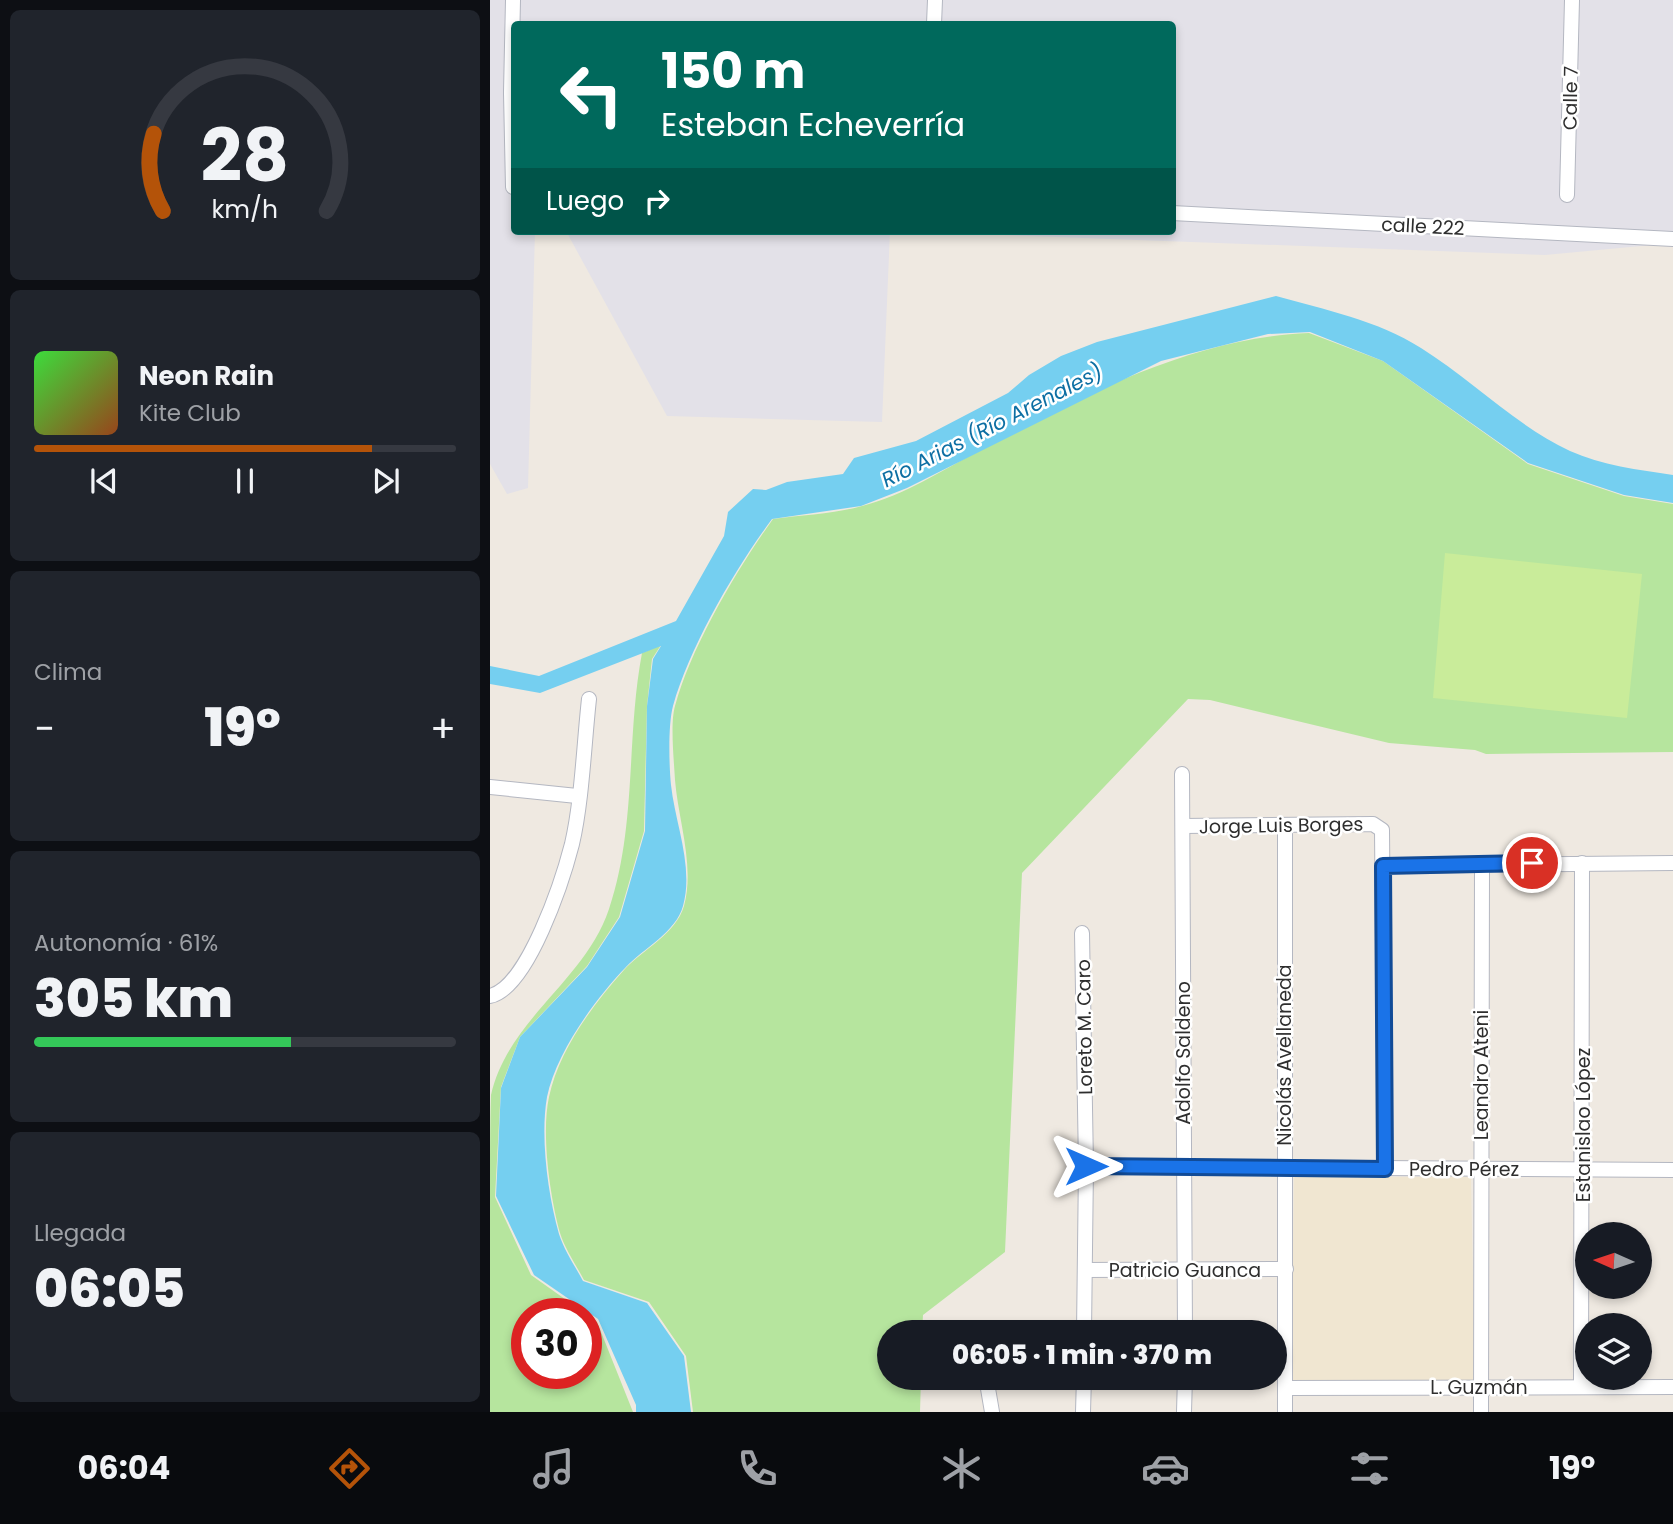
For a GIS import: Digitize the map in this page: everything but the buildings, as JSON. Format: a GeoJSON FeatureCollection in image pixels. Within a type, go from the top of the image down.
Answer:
{"type":"FeatureCollection","features":[{"type":"Feature","properties":{"kind":"street"},"geometry":{"type":"LineString","coordinates":[[513,0],[513,21]]}},
{"type":"Feature","properties":{"kind":"street"},"geometry":{"type":"LineString","coordinates":[[934,21],[935,0]]}},
{"type":"Feature","properties":{"kind":"street","name":"Calle 7"},"geometry":{"type":"LineString","coordinates":[[1567,195],[1572,0]]}},
{"type":"Feature","properties":{"kind":"street","name":"calle 222"},"geometry":{"type":"LineString","coordinates":[[1176,213],[1673,239]]}},
{"type":"Feature","properties":{"kind":"street"},"geometry":{"type":"LineString","coordinates":[[490,996],[504,990],[522,968],[538,939],[572,842],[589,699]]}},
{"type":"Feature","properties":{"kind":"street","name":"Adolfo Saldeno"},"geometry":{"type":"LineString","coordinates":[[1182,774],[1185,1320]]}},
{"type":"Feature","properties":{"kind":"street"},"geometry":{"type":"LineString","coordinates":[[490,787],[577,796]]}},
{"type":"Feature","properties":{"kind":"street","name":"Nicolás Avellaneda"},"geometry":{"type":"LineString","coordinates":[[1285,825],[1286,1320]]}},
{"type":"Feature","properties":{"kind":"street","name":"Jorge Luis Borges"},"geometry":{"type":"LineString","coordinates":[[1183,826],[1379,826],[1382,830],[1383,866]]}},
{"type":"Feature","properties":{"kind":"street","name":"Leandro Ateni"},"geometry":{"type":"LineString","coordinates":[[1481,1412],[1482,863]]}},
{"type":"Feature","properties":{"kind":"street","name":"Estanislao López"},"geometry":{"type":"LineString","coordinates":[[1582,863],[1582,1313]]}},
{"type":"Feature","properties":{"kind":"street"},"geometry":{"type":"LineString","coordinates":[[1385,1169],[1383,866],[1673,863]]}},
{"type":"Feature","properties":{"kind":"street","name":"Loreto M. Caro"},"geometry":{"type":"LineString","coordinates":[[1082,933],[1086,1166],[1084,1320]]}},
{"type":"Feature","properties":{"kind":"street","name":"Pedro Pérez"},"geometry":{"type":"LineString","coordinates":[[1086,1166],[1673,1170]]}},
{"type":"Feature","properties":{"kind":"street","name":"Patricio Guanca"},"geometry":{"type":"LineString","coordinates":[[1085,1270],[1286,1269]]}},
{"type":"Feature","properties":{"kind":"street","name":"L. Guzmán"},"geometry":{"type":"LineString","coordinates":[[1287,1388],[1575,1387]]}},
{"type":"Feature","properties":{"kind":"street","name":"L. Guzmán"},"geometry":{"type":"LineString","coordinates":[[1652,1387],[1673,1387]]}},
{"type":"Feature","properties":{"kind":"street"},"geometry":{"type":"LineString","coordinates":[[988,1390],[992,1412]]}},
{"type":"Feature","properties":{"kind":"street"},"geometry":{"type":"LineString","coordinates":[[1083,1412],[1084,1390]]}},
{"type":"Feature","properties":{"kind":"street"},"geometry":{"type":"LineString","coordinates":[[1184,1412],[1185,1390]]}},
{"type":"Feature","properties":{"kind":"street","name":"Nicolás Avellaneda"},"geometry":{"type":"LineString","coordinates":[[1285,1390],[1285,1412]]}},
{"type":"Feature","properties":{"kind":"shaded area"},"geometry":{"type":"Polygon","coordinates":[[[490,0],[1673,0],[1673,243],[1545,255],[1003,235],[1176,235],[1176,21],[511,21],[511,235],[535,235],[528,488],[507,494],[490,464],[490,0]]]}},
{"type":"Feature","properties":{"kind":"shaded area"},"geometry":{"type":"Polygon","coordinates":[[[568,235],[890,235],[882,422],[667,416],[568,235]]]}},
{"type":"Feature","properties":{"kind":"shaded area"},"geometry":{"type":"Polygon","coordinates":[[[1294,1177],[1471,1177],[1475,1381],[1291,1381],[1294,1177]]]}},
{"type":"Feature","properties":{"kind":"green space"},"geometry":{"type":"Polygon","coordinates":[[[1309,333],[1383,361],[1528,464],[1624,496],[1673,504],[1673,752],[1486,754],[1475,750],[1389,743],[1210,700],[1188,699],[1022,873],[1005,1252],[923,1315],[923,1320],[877,1320],[877,1390],[921,1390],[920,1412],[693,1412],[686,1356],[649,1302],[584,1280],[568,1251],[560,1233],[553,1202],[546,1128],[549,1097],[554,1080],[560,1062],[578,1029],[624,970],[674,925],[684,906],[688,875],[675,780],[675,706],[692,659],[730,585],[773,519],[840,511],[878,501],[923,481],[1099,390],[1181,358],[1266,337],[1309,333]]]}},
{"type":"Feature","properties":{"kind":"green space"},"geometry":{"type":"Polygon","coordinates":[[[1445,553],[1642,574],[1627,718],[1433,698],[1445,553]]]}},
{"type":"Feature","properties":{"kind":"green space"},"geometry":{"type":"Polygon","coordinates":[[[661,645],[652,659],[647,706],[644,831],[619,917],[587,966],[520,1037],[501,1087],[495,1197],[531,1275],[563,1298],[511,1298],[511,1389],[602,1389],[602,1334],[633,1412],[490,1412],[491,1095],[500,1068],[513,1044],[583,958],[598,935],[609,909],[624,846],[642,653],[661,645]]]}},
{"type":"Feature","properties":{"kind":"water","name":"Río Arias (Río Arenales)"},"geometry":{"type":"Polygon","coordinates":[[[1276,296],[1350,317],[1404,338],[1531,428],[1570,451],[1607,463],[1673,475],[1673,503],[1624,495],[1528,463],[1383,361],[1310,332],[1268,334],[1161,361],[907,488],[861,506],[772,519],[743,561],[702,634],[690,659],[671,714],[671,785],[686,876],[683,906],[674,924],[626,967],[590,1011],[559,1063],[547,1097],[544,1130],[549,1184],[559,1234],[567,1252],[583,1281],[647,1303],[684,1356],[691,1412],[636,1412],[636,1405],[602,1328],[602,1298],[567,1298],[534,1275],[496,1196],[501,1088],[520,1037],[587,967],[620,917],[645,831],[647,706],[653,659],[661,646],[540,693],[490,684],[490,666],[539,676],[676,621],[724,536],[728,512],[753,489],[766,490],[787,482],[843,474],[854,458],[916,441],[1008,393],[1029,375],[1061,356],[1097,342],[1276,296]]]}},
{"type":"Feature","properties":{"kind":"route"},"geometry":{"type":"LineString","coordinates":[[1086,1166],[1385,1169],[1383,866],[1532,863]]}}]}
